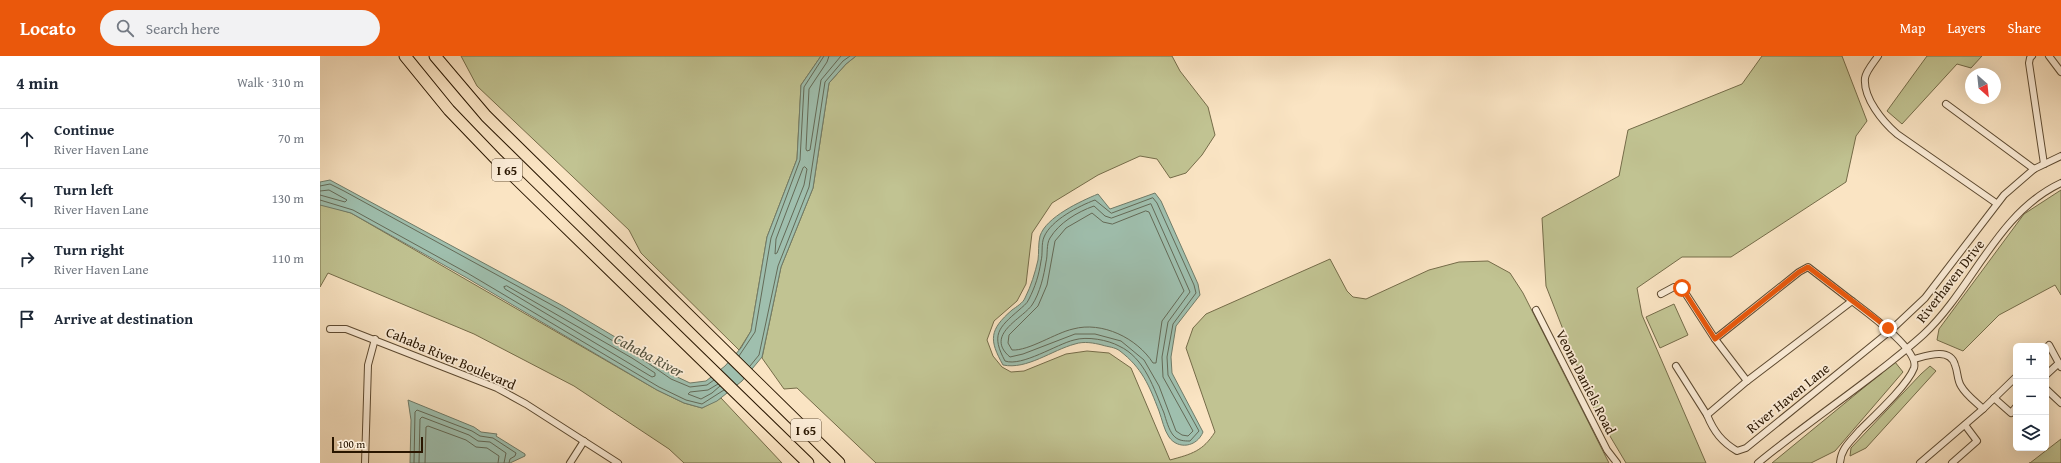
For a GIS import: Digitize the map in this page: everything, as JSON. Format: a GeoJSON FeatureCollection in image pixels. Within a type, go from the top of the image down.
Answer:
{"type":"FeatureCollection","features":[{"type":"Feature","properties":{"kind":"highway","name":"I 65"},"geometry":{"type":"LineString","coordinates":[[405,56],[475,137],[808,463]]}},
{"type":"Feature","properties":{"kind":"highway","name":"I 65"},"geometry":{"type":"LineString","coordinates":[[435,56],[486,116],[839,463]]}},
{"type":"Feature","properties":{"kind":"street"},"geometry":{"type":"LineString","coordinates":[[1878,56],[1865,76],[1866,87],[1873,106],[1883,122],[1996,203]]}},
{"type":"Feature","properties":{"kind":"street"},"geometry":{"type":"LineString","coordinates":[[2032,56],[2029,63],[2044,164]]}},
{"type":"Feature","properties":{"kind":"street"},"geometry":{"type":"LineString","coordinates":[[2048,56],[2061,72]]}},
{"type":"Feature","properties":{"kind":"street"},"geometry":{"type":"LineString","coordinates":[[1946,104],[2034,169]]}},
{"type":"Feature","properties":{"kind":"street","name":"River Haven Lane"},"geometry":{"type":"LineString","coordinates":[[1676,366],[1708,415],[1713,429],[1729,446],[1737,451],[1746,448],[1890,330],[1925,298],[1961,252],[1996,203],[2034,169],[2061,156]]}},
{"type":"Feature","properties":{"kind":"street","name":"Riverhaven Drive"},"geometry":{"type":"LineString","coordinates":[[1758,463],[1906,350],[1924,334],[1954,300],[2008,224],[2022,209],[2051,188],[2061,183]]}},
{"type":"Feature","properties":{"kind":"street"},"geometry":{"type":"LineString","coordinates":[[1715,339],[1799,272],[1808,267],[1890,330],[1914,359],[1914,368],[1902,385],[1843,449],[1840,463]]}},
{"type":"Feature","properties":{"kind":"street"},"geometry":{"type":"LineString","coordinates":[[1661,294],[1674,287],[1682,288],[1715,339],[1747,380]]}},
{"type":"Feature","properties":{"kind":"street"},"geometry":{"type":"LineString","coordinates":[[1708,415],[1747,380],[1852,301]]}},
{"type":"Feature","properties":{"kind":"street","name":"Veona Daniels Road"},"geometry":{"type":"LineString","coordinates":[[1536,310],[1607,450],[1617,463]]}},
{"type":"Feature","properties":{"kind":"street","name":"Cahaba River Boulevard"},"geometry":{"type":"LineString","coordinates":[[330,329],[346,329],[375,339],[497,388],[618,463]]}},
{"type":"Feature","properties":{"kind":"street"},"geometry":{"type":"LineString","coordinates":[[366,463],[368,365],[375,339]]}},
{"type":"Feature","properties":{"kind":"street"},"geometry":{"type":"LineString","coordinates":[[2049,345],[2060,365],[2049,373]]}},
{"type":"Feature","properties":{"kind":"street"},"geometry":{"type":"LineString","coordinates":[[1914,359],[1932,354],[1944,354],[1950,357],[1955,363],[1961,386],[1983,409]]}},
{"type":"Feature","properties":{"kind":"street"},"geometry":{"type":"LineString","coordinates":[[1920,463],[1983,409],[2014,379]]}},
{"type":"Feature","properties":{"kind":"street"},"geometry":{"type":"LineString","coordinates":[[2049,392],[2061,403]]}},
{"type":"Feature","properties":{"kind":"street"},"geometry":{"type":"LineString","coordinates":[[1994,398],[2011,413],[2013,411]]}},
{"type":"Feature","properties":{"kind":"street"},"geometry":{"type":"LineString","coordinates":[[1952,463],[1977,442],[1965,424]]}},
{"type":"Feature","properties":{"kind":"street"},"geometry":{"type":"LineString","coordinates":[[570,463],[584,441]]}},
{"type":"Feature","properties":{"kind":"green space"},"geometry":{"type":"Polygon","coordinates":[[[461,56],[821,56],[801,85],[797,159],[767,237],[751,331],[739,350],[641,253],[629,230],[477,86],[461,56]]]}},
{"type":"Feature","properties":{"kind":"green space"},"geometry":{"type":"Polygon","coordinates":[[[856,56],[1172,56],[1180,71],[1208,107],[1215,135],[1202,155],[1186,173],[1170,178],[1157,159],[1140,156],[1098,175],[1052,203],[1032,233],[1026,284],[1017,301],[994,321],[987,340],[993,356],[1002,367],[1011,372],[1024,371],[1066,354],[1087,351],[1109,353],[1131,368],[1170,460],[1185,456],[1201,448],[1215,432],[1186,348],[1193,328],[1206,314],[1330,259],[1347,291],[1353,297],[1366,299],[1429,270],[1459,262],[1488,261],[1510,273],[1523,293],[1609,463],[876,463],[797,388],[784,389],[762,358],[781,267],[813,188],[829,83],[846,64],[856,56]]]}},
{"type":"Feature","properties":{"kind":"green space"},"geometry":{"type":"Polygon","coordinates":[[[1762,56],[1842,56],[1867,121],[1856,136],[1846,182],[1731,257],[1682,257],[1637,288],[1642,315],[1706,463],[1626,463],[1595,411],[1546,286],[1542,218],[1619,176],[1628,130],[1742,84],[1762,56]]]}},
{"type":"Feature","properties":{"kind":"green space"},"geometry":{"type":"Polygon","coordinates":[[[1927,56],[1982,56],[1971,68],[1957,64],[1902,124],[1887,111],[1927,56]]]}},
{"type":"Feature","properties":{"kind":"green space"},"geometry":{"type":"Polygon","coordinates":[[[2061,190],[2061,295],[2055,285],[1999,315],[1963,351],[1937,340],[1939,329],[2024,214],[2061,190]]]}},
{"type":"Feature","properties":{"kind":"green space"},"geometry":{"type":"Polygon","coordinates":[[[322,204],[351,213],[657,390],[684,403],[702,408],[721,398],[782,463],[684,463],[669,449],[574,386],[474,334],[328,273],[320,287],[320,205],[322,204]]]}},
{"type":"Feature","properties":{"kind":"green space"},"geometry":{"type":"Polygon","coordinates":[[[1674,304],[1688,335],[1660,348],[1646,317],[1674,304]]]}},
{"type":"Feature","properties":{"kind":"green space"},"geometry":{"type":"Polygon","coordinates":[[[1895,362],[1903,372],[1835,451],[1811,463],[1772,463],[1895,362]]]}},
{"type":"Feature","properties":{"kind":"green space"},"geometry":{"type":"Polygon","coordinates":[[[1930,366],[1936,371],[1866,448],[1850,456],[1851,448],[1930,366]]]}},
{"type":"Feature","properties":{"kind":"green space"},"geometry":{"type":"Polygon","coordinates":[[[2061,439],[2061,463],[2030,463],[2046,451],[2049,451],[2049,448],[2061,439]]]}},
{"type":"Feature","properties":{"kind":"water"},"geometry":{"type":"Polygon","coordinates":[[[821,56],[856,56],[846,64],[829,83],[813,188],[781,267],[762,357],[742,381],[717,401],[702,408],[684,403],[657,390],[467,278],[351,213],[320,205],[320,182],[330,180],[563,306],[637,350],[673,375],[690,383],[706,381],[725,366],[741,348],[751,331],[767,237],[797,159],[801,85],[821,56]]]}},
{"type":"Feature","properties":{"kind":"water"},"geometry":{"type":"Polygon","coordinates":[[[1155,193],[1161,201],[1198,284],[1200,295],[1176,326],[1171,357],[1172,373],[1203,432],[1196,441],[1187,445],[1177,444],[1169,437],[1164,428],[1152,393],[1144,378],[1128,357],[1118,350],[1092,343],[1078,343],[1039,359],[1021,365],[1012,366],[1003,365],[995,349],[994,342],[995,330],[1004,317],[1024,300],[1033,279],[1038,260],[1040,236],[1049,222],[1065,210],[1098,194],[1110,209],[1155,193]]]}},
{"type":"Feature","properties":{"kind":"water"},"geometry":{"type":"Polygon","coordinates":[[[408,400],[474,427],[481,432],[497,434],[496,436],[525,454],[525,456],[510,463],[410,463],[411,420],[408,400]]]}},
{"type":"Feature","properties":{"kind":"route"},"geometry":{"type":"LineString","coordinates":[[1682,288],[1715,339],[1799,272],[1808,267],[1888,328]]}},
{"type":"Feature","properties":{"kind":"water label","name":"Cahaba River"},"geometry":{"type":"Point","coordinates":[649,355]}}]}
